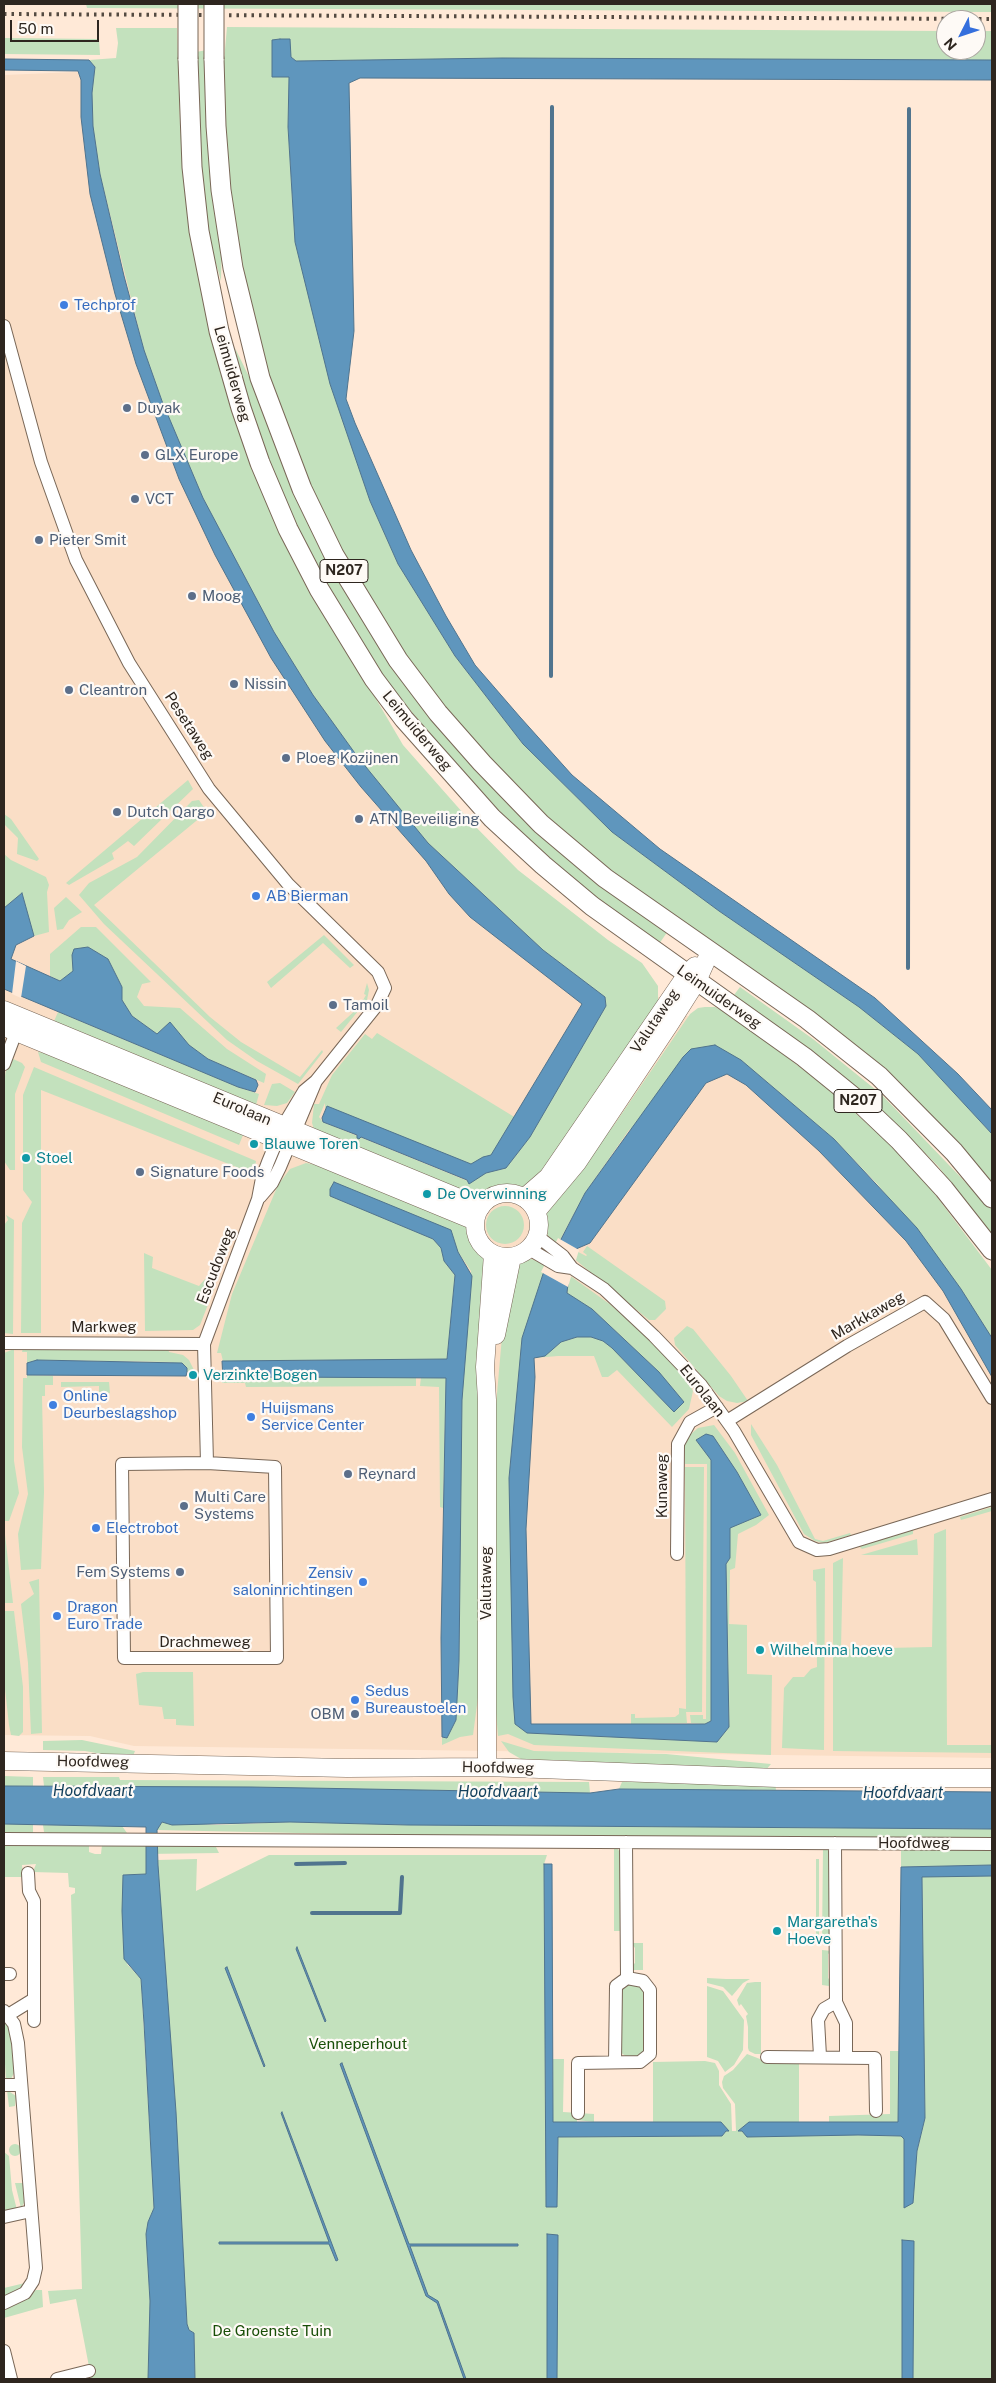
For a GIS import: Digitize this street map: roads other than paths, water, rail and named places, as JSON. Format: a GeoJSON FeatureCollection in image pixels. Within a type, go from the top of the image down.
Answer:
{"type":"FeatureCollection","features":[{"type":"Feature","properties":{"kind":"main road","name":"Leimuiderweg"},"geometry":{"type":"LineString","coordinates":[[188,4],[192,167],[199,232],[219,331],[241,408],[260,463],[288,529],[319,589],[374,679],[404,719],[492,818],[592,906],[804,1058],[857,1100],[918,1161],[992,1250]]}},
{"type":"Feature","properties":{"kind":"main road","name":"Leimuiderweg"},"geometry":{"type":"LineString","coordinates":[[214,4],[216,126],[221,190],[233,268],[245,324],[260,378],[302,489],[334,555],[398,660],[438,713],[482,763],[541,824],[598,872],[807,1019],[879,1076],[954,1152],[992,1198]]}},
{"type":"Feature","properties":{"kind":"street","name":"Pesetaweg"},"geometry":{"type":"LineString","coordinates":[[4,326],[40,462],[76,560],[129,663],[209,789],[288,884],[378,972],[385,988],[377,1005],[316,1081],[286,1136]]}},
{"type":"Feature","properties":{"kind":"street","name":"Valutaweg"},"geometry":{"type":"LineString","coordinates":[[524,1198],[548,1177],[710,952]]}},
{"type":"Feature","properties":{"kind":"street","name":"Valutaweg"},"geometry":{"type":"LineString","coordinates":[[536,1212],[578,1163],[692,978]]}},
{"type":"Feature","properties":{"kind":"street"},"geometry":{"type":"LineString","coordinates":[[4,1064],[7,1020]]}},
{"type":"Feature","properties":{"kind":"street","name":"Eurolaan"},"geometry":{"type":"LineString","coordinates":[[7,1020],[478,1214]]}},
{"type":"Feature","properties":{"kind":"street","name":"Escudoweg"},"geometry":{"type":"LineString","coordinates":[[204,1344],[258,1199],[272,1183],[286,1136]]}},
{"type":"Feature","properties":{"kind":"street"},"geometry":{"type":"LineString","coordinates":[[515,1194],[524,1198],[536,1212],[539,1220],[533,1242],[512,1257],[493,1254],[486,1250],[477,1236],[478,1214],[496,1195],[515,1194]]}},
{"type":"Feature","properties":{"kind":"street","name":"Eurolaan"},"geometry":{"type":"LineString","coordinates":[[533,1242],[548,1252],[563,1256],[574,1270],[604,1290],[654,1336],[701,1385],[764,1478],[799,1542],[817,1550],[829,1549],[992,1499]]}},
{"type":"Feature","properties":{"kind":"street","name":"Valutaweg"},"geometry":{"type":"LineString","coordinates":[[487,1767],[487,1400],[484,1367],[493,1254]]}},
{"type":"Feature","properties":{"kind":"street","name":"Valutaweg"},"geometry":{"type":"LineString","coordinates":[[487,1400],[493,1381],[496,1341],[504,1290],[512,1257]]}},
{"type":"Feature","properties":{"kind":"street","name":"Markkaweg"},"geometry":{"type":"LineString","coordinates":[[727,1421],[847,1346],[925,1302],[944,1320],[992,1398]]}},
{"type":"Feature","properties":{"kind":"street","name":"Markweg"},"geometry":{"type":"LineString","coordinates":[[4,1343],[204,1344]]}},
{"type":"Feature","properties":{"kind":"street"},"geometry":{"type":"LineString","coordinates":[[204,1344],[207,1463]]}},
{"type":"Feature","properties":{"kind":"street","name":"Kunaweg"},"geometry":{"type":"LineString","coordinates":[[678,1554],[678,1444],[690,1422],[717,1407]]}},
{"type":"Feature","properties":{"kind":"street","name":"Drachmeweg"},"geometry":{"type":"LineString","coordinates":[[207,1463],[275,1467],[277,1658],[124,1658],[122,1464],[207,1463]]}},
{"type":"Feature","properties":{"kind":"street","name":"Hoofdweg"},"geometry":{"type":"LineString","coordinates":[[4,1761],[347,1768],[487,1767],[777,1778],[992,1778]]}},
{"type":"Feature","properties":{"kind":"street","name":"Hoofdweg"},"geometry":{"type":"LineString","coordinates":[[4,1839],[992,1844]]}},
{"type":"Feature","properties":{"kind":"street"},"geometry":{"type":"LineString","coordinates":[[626,1842],[627,1978]]}},
{"type":"Feature","properties":{"kind":"street"},"geometry":{"type":"LineString","coordinates":[[835,1843],[836,2002],[846,2023],[846,2057]]}},
{"type":"Feature","properties":{"kind":"street"},"geometry":{"type":"LineString","coordinates":[[28,1873],[29,1891],[34,1901],[34,2021]]}},
{"type":"Feature","properties":{"kind":"street"},"geometry":{"type":"LineString","coordinates":[[578,2112],[578,2063],[640,2062],[650,2054],[650,1990],[643,1981],[627,1978],[616,1986],[614,2062]]}},
{"type":"Feature","properties":{"kind":"street"},"geometry":{"type":"LineString","coordinates":[[4,2303],[25,2293],[34,2279],[36,2262],[16,2032],[6,2013],[34,1999]]}},
{"type":"Feature","properties":{"kind":"street"},"geometry":{"type":"LineString","coordinates":[[820,2056],[818,2020],[824,2009],[836,2002]]}},
{"type":"Feature","properties":{"kind":"street"},"geometry":{"type":"LineString","coordinates":[[767,2057],[875,2058],[876,2111]]}},
{"type":"Feature","properties":{"kind":"street"},"geometry":{"type":"LineString","coordinates":[[4,2085],[21,2085]]}},
{"type":"Feature","properties":{"kind":"street"},"geometry":{"type":"LineString","coordinates":[[4,2217],[31,2211]]}},
{"type":"Feature","properties":{"kind":"street"},"geometry":{"type":"LineString","coordinates":[[4,2351],[11,2379]]}},
{"type":"Feature","properties":{"kind":"street"},"geometry":{"type":"LineString","coordinates":[[57,2379],[88,2371]]}},
{"type":"Feature","properties":{"kind":"water"},"geometry":{"type":"Polygon","coordinates":[[[290,39],[291,57],[296,61],[502,58],[992,60],[992,80],[360,78],[349,83],[354,331],[346,399],[411,550],[446,616],[475,665],[520,717],[572,775],[660,849],[875,998],[958,1074],[992,1110],[992,1134],[918,1054],[859,1007],[719,911],[612,832],[523,744],[455,656],[398,564],[370,501],[330,384],[295,242],[288,127],[289,77],[272,77],[272,40],[290,39]]]}},
{"type":"Feature","properties":{"kind":"water"},"geometry":{"type":"Polygon","coordinates":[[[4,59],[89,60],[95,67],[92,93],[93,126],[100,174],[144,350],[162,401],[203,498],[274,632],[313,695],[357,756],[428,843],[543,950],[605,997],[606,1006],[530,1137],[506,1168],[486,1173],[469,1184],[467,1180],[361,1137],[359,1139],[357,1135],[323,1122],[322,1118],[327,1106],[471,1164],[491,1155],[582,1004],[470,917],[449,894],[426,861],[361,787],[325,741],[271,658],[215,555],[179,479],[136,364],[115,294],[90,194],[81,117],[81,80],[78,71],[4,70],[4,59]]]}},
{"type":"Feature","properties":{"kind":"water"},"geometry":{"type":"Polygon","coordinates":[[[22,893],[34,936],[16,945],[11,959],[60,981],[73,971],[72,955],[74,949],[88,947],[108,959],[122,987],[122,1000],[132,1016],[157,1034],[170,1022],[189,1045],[208,1059],[256,1080],[258,1085],[255,1092],[238,1087],[4,989],[4,908],[22,893]]]}},
{"type":"Feature","properties":{"kind":"water"},"geometry":{"type":"Polygon","coordinates":[[[715,1045],[741,1060],[834,1139],[917,1228],[961,1289],[992,1338],[992,1377],[943,1291],[906,1241],[819,1151],[746,1085],[727,1074],[706,1083],[590,1243],[576,1249],[569,1275],[567,1293],[592,1309],[659,1372],[684,1402],[674,1412],[612,1348],[603,1341],[591,1337],[577,1337],[561,1342],[545,1356],[534,1358],[535,1377],[526,1529],[531,1724],[705,1724],[711,1721],[711,1460],[696,1440],[706,1434],[713,1436],[737,1472],[761,1515],[730,1528],[730,1558],[726,1564],[729,1727],[717,1742],[527,1733],[515,1724],[513,1697],[509,1478],[522,1338],[543,1274],[585,1193],[683,1057],[691,1049],[715,1045]]]}},
{"type":"Feature","properties":{"kind":"water"},"geometry":{"type":"Polygon","coordinates":[[[334,1182],[451,1230],[458,1252],[472,1276],[462,1400],[459,1661],[456,1720],[447,1738],[442,1737],[441,1638],[446,1378],[279,1377],[223,1379],[222,1361],[447,1359],[455,1275],[444,1261],[441,1248],[433,1239],[330,1196],[330,1189],[334,1182]]]}},
{"type":"Feature","properties":{"kind":"water"},"geometry":{"type":"Polygon","coordinates":[[[37,1360],[182,1363],[187,1368],[187,1372],[186,1376],[27,1375],[27,1363],[37,1360]]]}},
{"type":"Feature","properties":{"kind":"water","name":"Hoofdvaart"},"geometry":{"type":"Polygon","coordinates":[[[4,1786],[251,1787],[590,1793],[619,1789],[992,1792],[992,1829],[408,1825],[290,1822],[172,1825],[162,1822],[157,1830],[158,1865],[176,2112],[187,2324],[189,2330],[194,2333],[195,2379],[148,2379],[150,2301],[146,2234],[148,2222],[154,2208],[144,2023],[141,1979],[124,1959],[122,1911],[123,1875],[146,1874],[146,1827],[4,1824],[4,1786]]]}},
{"type":"Feature","properties":{"kind":"water"},"geometry":{"type":"Polygon","coordinates":[[[544,1864],[552,1864],[553,2122],[721,2122],[729,2131],[726,2131],[722,2136],[558,2137],[557,2207],[546,2207],[544,1864]]]}},
{"type":"Feature","properties":{"kind":"water"},"geometry":{"type":"Polygon","coordinates":[[[992,1865],[992,1876],[922,1877],[925,2118],[917,2151],[913,2203],[904,2208],[904,2139],[901,2136],[747,2137],[742,2131],[738,2131],[749,2122],[898,2122],[901,1867],[992,1865]]]}},
{"type":"Feature","properties":{"kind":"water"},"geometry":{"type":"Polygon","coordinates":[[[297,1947],[326,2021],[325,2022],[296,1949],[297,1947]]]}},
{"type":"Feature","properties":{"kind":"water"},"geometry":{"type":"Polygon","coordinates":[[[227,1967],[265,2066],[264,2067],[225,1968],[227,1967]]]}},
{"type":"Feature","properties":{"kind":"water"},"geometry":{"type":"Polygon","coordinates":[[[342,2063],[409,2244],[518,2244],[518,2246],[410,2246],[428,2295],[438,2301],[466,2379],[464,2379],[437,2303],[426,2296],[340,2064],[342,2063]]]}},
{"type":"Feature","properties":{"kind":"water"},"geometry":{"type":"Polygon","coordinates":[[[282,2112],[338,2260],[336,2261],[329,2244],[219,2244],[219,2242],[329,2242],[282,2112]]]}},
{"type":"Feature","properties":{"kind":"water"},"geometry":{"type":"Polygon","coordinates":[[[547,2234],[558,2235],[557,2379],[547,2379],[547,2234]]]}},
{"type":"Feature","properties":{"kind":"water"},"geometry":{"type":"Polygon","coordinates":[[[902,2240],[914,2241],[913,2379],[902,2379],[902,2240]]]}},
{"type":"Feature","properties":{"kind":"waterway"},"geometry":{"type":"LineString","coordinates":[[551,676],[552,107]]}},
{"type":"Feature","properties":{"kind":"waterway"},"geometry":{"type":"LineString","coordinates":[[908,968],[909,109]]}},
{"type":"Feature","properties":{"kind":"waterway"},"geometry":{"type":"LineString","coordinates":[[296,1864],[345,1863]]}},
{"type":"Feature","properties":{"kind":"waterway"},"geometry":{"type":"LineString","coordinates":[[312,1913],[400,1913],[402,1877]]}},
{"type":"Feature","properties":{"kind":"railway"},"geometry":{"type":"LineString","coordinates":[[4,14],[992,19]]}},
{"type":"Feature","properties":{"kind":"place","name":"Techprof"},"geometry":{"type":"Point","coordinates":[64,305]}},
{"type":"Feature","properties":{"kind":"place","name":"Duyak"},"geometry":{"type":"Point","coordinates":[127,408]}},
{"type":"Feature","properties":{"kind":"place","name":"GLX Europe"},"geometry":{"type":"Point","coordinates":[145,455]}},
{"type":"Feature","properties":{"kind":"place","name":"VCT"},"geometry":{"type":"Point","coordinates":[135,499]}},
{"type":"Feature","properties":{"kind":"place","name":"Pieter Smit"},"geometry":{"type":"Point","coordinates":[39,540]}},
{"type":"Feature","properties":{"kind":"place","name":"Moog"},"geometry":{"type":"Point","coordinates":[192,596]}},
{"type":"Feature","properties":{"kind":"place","name":"Nissin"},"geometry":{"type":"Point","coordinates":[234,684]}},
{"type":"Feature","properties":{"kind":"place","name":"Cleantron"},"geometry":{"type":"Point","coordinates":[69,690]}},
{"type":"Feature","properties":{"kind":"place","name":"Ploeg Kozijnen"},"geometry":{"type":"Point","coordinates":[286,758]}},
{"type":"Feature","properties":{"kind":"place","name":"Dutch Qargo"},"geometry":{"type":"Point","coordinates":[117,812]}},
{"type":"Feature","properties":{"kind":"place","name":"ATN Beveiliging"},"geometry":{"type":"Point","coordinates":[359,819]}},
{"type":"Feature","properties":{"kind":"place","name":"AB Bierman"},"geometry":{"type":"Point","coordinates":[256,896]}},
{"type":"Feature","properties":{"kind":"place","name":"Tamoil"},"geometry":{"type":"Point","coordinates":[333,1005]}},
{"type":"Feature","properties":{"kind":"place","name":"Blauwe Toren"},"geometry":{"type":"Point","coordinates":[254,1144]}},
{"type":"Feature","properties":{"kind":"place","name":"Stoel"},"geometry":{"type":"Point","coordinates":[26,1158]}},
{"type":"Feature","properties":{"kind":"place","name":"Signature Foods"},"geometry":{"type":"Point","coordinates":[140,1172]}},
{"type":"Feature","properties":{"kind":"place","name":"De Overwinning"},"geometry":{"type":"Point","coordinates":[427,1194]}},
{"type":"Feature","properties":{"kind":"place","name":"Verzinkte Bogen"},"geometry":{"type":"Point","coordinates":[193,1375]}},
{"type":"Feature","properties":{"kind":"place","name":"Online Deurbeslagshop"},"geometry":{"type":"Point","coordinates":[53,1405]}},
{"type":"Feature","properties":{"kind":"place","name":"Huijsmans Service Center"},"geometry":{"type":"Point","coordinates":[251,1417]}},
{"type":"Feature","properties":{"kind":"place","name":"Reynard"},"geometry":{"type":"Point","coordinates":[348,1474]}},
{"type":"Feature","properties":{"kind":"place","name":"Multi Care Systems"},"geometry":{"type":"Point","coordinates":[184,1506]}},
{"type":"Feature","properties":{"kind":"place","name":"Electrobot"},"geometry":{"type":"Point","coordinates":[96,1528]}},
{"type":"Feature","properties":{"kind":"place","name":"Fem Systems"},"geometry":{"type":"Point","coordinates":[180,1572]}},
{"type":"Feature","properties":{"kind":"place","name":"Zensiv saloninrichtingen"},"geometry":{"type":"Point","coordinates":[363,1582]}},
{"type":"Feature","properties":{"kind":"place","name":"Dragon Euro Trade"},"geometry":{"type":"Point","coordinates":[57,1616]}},
{"type":"Feature","properties":{"kind":"place","name":"Wilhelmina hoeve"},"geometry":{"type":"Point","coordinates":[760,1650]}},
{"type":"Feature","properties":{"kind":"place","name":"Sedus Bureaustoelen"},"geometry":{"type":"Point","coordinates":[355,1700]}},
{"type":"Feature","properties":{"kind":"place","name":"OBM"},"geometry":{"type":"Point","coordinates":[355,1714]}},
{"type":"Feature","properties":{"kind":"place","name":"Margaretha's Hoeve"},"geometry":{"type":"Point","coordinates":[777,1931]}},
{"type":"Feature","properties":{"kind":"park label","name":"Venneperhout"},"geometry":{"type":"Point","coordinates":[358,2044]}},
{"type":"Feature","properties":{"kind":"park label","name":"De Groenste Tuin"},"geometry":{"type":"Point","coordinates":[272,2331]}}]}
